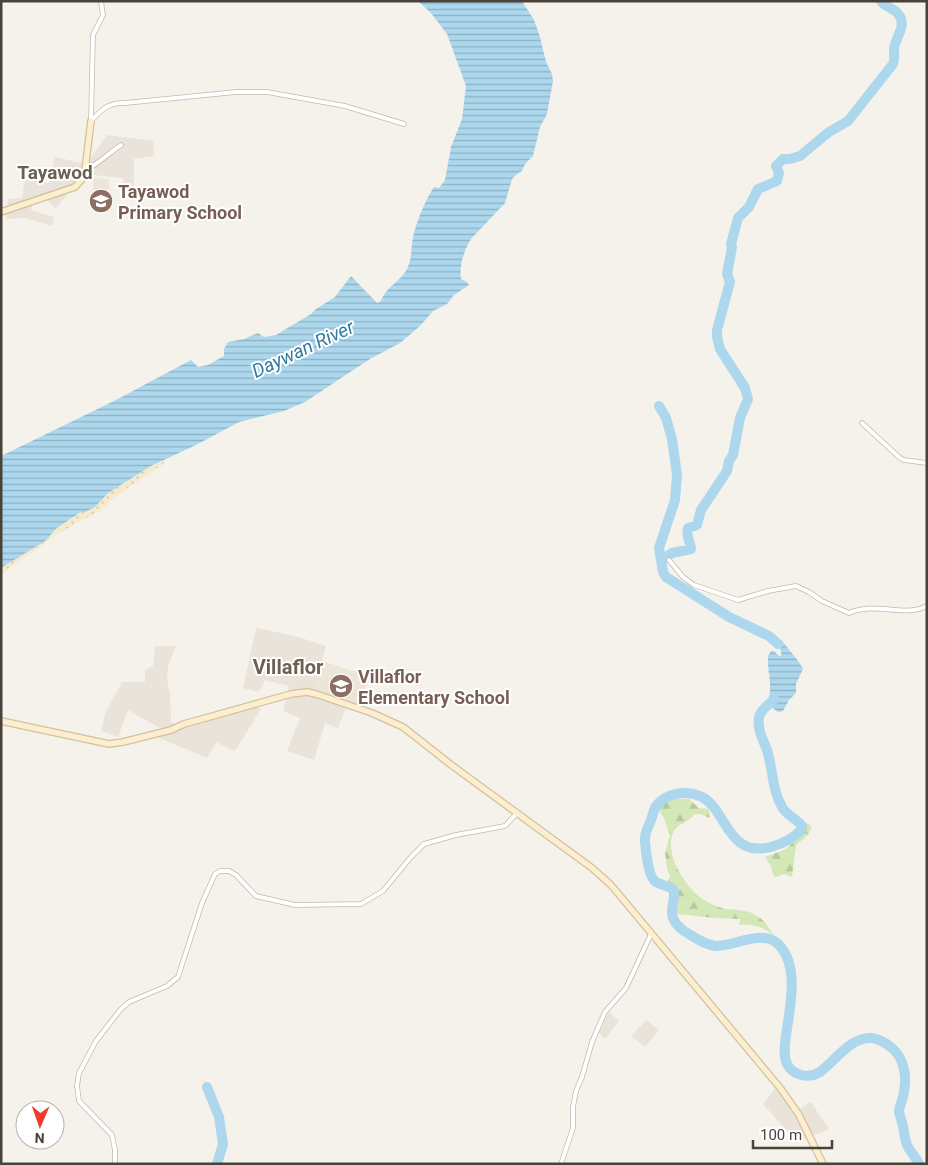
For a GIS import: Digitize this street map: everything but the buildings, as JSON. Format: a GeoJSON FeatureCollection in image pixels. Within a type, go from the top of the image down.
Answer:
{"type":"FeatureCollection","features":[{"type":"Feature","properties":{"kind":"street"},"geometry":{"type":"LineString","coordinates":[[1,212],[71,190],[79,184],[85,170],[91,121],[93,35],[104,15],[100,1]]}},
{"type":"Feature","properties":{"kind":"street"},"geometry":{"type":"LineString","coordinates":[[91,121],[100,111],[116,102],[125,103],[253,91],[283,93],[324,104],[345,106],[404,124]]}},
{"type":"Feature","properties":{"kind":"street"},"geometry":{"type":"LineString","coordinates":[[85,170],[91,168],[121,145]]}},
{"type":"Feature","properties":{"kind":"street"},"geometry":{"type":"LineString","coordinates":[[862,423],[900,458],[927,463]]}},
{"type":"Feature","properties":{"kind":"street"},"geometry":{"type":"LineString","coordinates":[[669,560],[683,577],[694,585],[738,600],[768,591],[796,586],[822,601],[849,613],[865,608],[914,611],[927,606]]}},
{"type":"Feature","properties":{"kind":"street"},"geometry":{"type":"LineString","coordinates":[[1,721],[109,744],[123,742],[291,694],[307,692],[372,713],[403,727],[592,868],[611,885],[781,1089],[799,1115],[823,1164]]}},
{"type":"Feature","properties":{"kind":"street"},"geometry":{"type":"LineString","coordinates":[[115,1164],[112,1135],[79,1102],[76,1086],[79,1073],[96,1041],[121,1009],[129,1002],[167,986],[178,977],[202,903],[215,874],[220,871],[229,871],[236,875],[251,893],[256,896],[295,905],[361,904],[383,891],[405,863],[424,844],[456,835],[506,826],[517,812]]}},
{"type":"Feature","properties":{"kind":"street"},"geometry":{"type":"LineString","coordinates":[[560,1164],[573,1128],[574,1099],[592,1042],[605,1012],[626,988],[651,934]]}},
{"type":"Feature","properties":{"kind":"shaded area"},"geometry":{"type":"Polygon","coordinates":[[[107,135],[153,141],[154,156],[134,159],[134,192],[124,192],[123,178],[84,174],[56,208],[43,197],[33,201],[31,210],[54,217],[52,226],[26,218],[6,219],[8,199],[22,198],[25,179],[49,183],[55,157],[86,164],[107,135]]]}},
{"type":"Feature","properties":{"kind":"shaded area","name":"Tayawod Primary School"},"geometry":{"type":"Polygon","coordinates":[[[93,178],[109,179],[108,209],[93,209],[93,178]]]}},
{"type":"Feature","properties":{"kind":"shaded area"},"geometry":{"type":"Polygon","coordinates":[[[256,628],[295,636],[326,646],[322,661],[347,705],[338,728],[325,723],[314,760],[287,751],[300,718],[283,711],[289,686],[265,680],[259,692],[243,688],[256,628]]]}},
{"type":"Feature","properties":{"kind":"shaded area"},"geometry":{"type":"Polygon","coordinates":[[[155,646],[176,646],[168,666],[167,679],[170,695],[171,722],[177,726],[251,705],[261,709],[235,751],[216,742],[207,758],[152,735],[165,731],[128,710],[118,737],[101,731],[106,711],[122,682],[145,682],[145,670],[153,666],[155,646]]]}},
{"type":"Feature","properties":{"kind":"shaded area","name":"Villaflor Elementary School"},"geometry":{"type":"Polygon","coordinates":[[[322,661],[369,676],[360,709],[314,694],[322,661]]]}},
{"type":"Feature","properties":{"kind":"shaded area"},"geometry":{"type":"Polygon","coordinates":[[[609,1012],[619,1021],[605,1039],[599,1033],[609,1012]]]}},
{"type":"Feature","properties":{"kind":"shaded area"},"geometry":{"type":"Polygon","coordinates":[[[646,1020],[659,1030],[645,1047],[631,1036],[646,1020]]]}},
{"type":"Feature","properties":{"kind":"shaded area"},"geometry":{"type":"Polygon","coordinates":[[[778,1085],[796,1111],[811,1102],[829,1129],[797,1142],[763,1104],[778,1085]]]}},
{"type":"Feature","properties":{"kind":"green space"},"geometry":{"type":"Polygon","coordinates":[[[667,799],[689,799],[699,808],[708,809],[710,813],[710,818],[695,814],[676,829],[671,839],[673,858],[685,882],[707,902],[724,909],[749,912],[759,917],[767,924],[773,935],[757,926],[739,925],[740,919],[678,914],[674,909],[675,893],[667,883],[670,876],[665,853],[670,835],[663,816],[658,810],[667,799]]]}},
{"type":"Feature","properties":{"kind":"green space"},"geometry":{"type":"Polygon","coordinates":[[[807,823],[812,827],[808,835],[796,845],[792,877],[784,874],[776,877],[773,875],[771,866],[765,857],[786,849],[802,834],[807,823]]]}},
{"type":"Feature","properties":{"kind":"sand"},"geometry":{"type":"Polygon","coordinates":[[[168,461],[116,496],[101,510],[59,533],[1,574],[1,568],[52,535],[57,529],[81,512],[93,508],[113,489],[151,466],[168,461]]]}},
{"type":"Feature","properties":{"kind":"water","name":"Daywan River"},"geometry":{"type":"Polygon","coordinates":[[[418,1],[522,1],[534,20],[546,62],[552,74],[553,81],[547,114],[540,127],[533,156],[525,164],[522,171],[512,179],[505,203],[471,239],[464,253],[461,263],[461,279],[469,285],[454,295],[447,304],[433,311],[420,326],[400,343],[370,359],[305,402],[284,411],[239,422],[151,466],[108,493],[95,507],[81,512],[57,528],[45,541],[1,568],[1,456],[114,401],[191,360],[198,367],[208,365],[224,356],[224,349],[228,342],[244,339],[258,333],[264,337],[276,335],[335,297],[351,276],[377,303],[381,301],[386,292],[406,271],[413,237],[427,198],[434,187],[439,188],[445,180],[451,147],[462,119],[466,86],[447,34],[431,13],[418,1]]]}},
{"type":"Feature","properties":{"kind":"water"},"geometry":{"type":"Polygon","coordinates":[[[769,636],[781,640],[803,669],[796,684],[796,693],[789,700],[783,711],[778,712],[770,706],[765,708],[770,695],[768,656],[771,651],[774,651],[781,656],[781,650],[778,645],[769,636]]]}},
{"type":"Feature","properties":{"kind":"waterway"},"geometry":{"type":"LineString","coordinates":[[662,560],[672,553],[691,549],[687,534],[688,528],[697,525],[701,510],[727,471],[729,461],[733,455],[740,418],[748,399],[745,388],[720,349],[717,337],[717,330],[730,282],[727,274],[731,244],[738,218],[749,207],[758,189],[777,181],[779,173],[776,166],[783,159],[800,156],[829,132],[848,121],[893,64],[894,49],[902,23],[897,13],[881,1]]}},
{"type":"Feature","properties":{"kind":"waterway"},"geometry":{"type":"LineString","coordinates":[[659,406],[666,418],[672,439],[677,475],[675,500],[659,548],[663,572],[666,577],[729,617],[769,636],[778,644]]}},
{"type":"Feature","properties":{"kind":"waterway"},"geometry":{"type":"LineString","coordinates":[[774,699],[760,714],[760,730],[767,750],[774,787],[779,800],[786,812],[802,826],[801,830],[795,836],[779,844],[756,849],[745,846],[736,839],[710,803],[702,797],[690,793],[671,795],[661,801],[654,809],[646,833],[645,842],[649,870],[656,882],[673,889],[672,914],[674,921],[698,940],[716,946],[748,939],[764,938],[778,944],[785,953],[789,963],[792,987],[785,1053],[787,1064],[797,1074],[806,1076],[820,1072],[850,1045],[864,1038],[880,1040],[897,1053],[903,1064],[905,1077],[899,1112],[907,1145],[919,1164]]}},
{"type":"Feature","properties":{"kind":"waterway"},"geometry":{"type":"LineString","coordinates":[[207,1087],[219,1117],[223,1144],[217,1164]]}},
{"type":"Feature","properties":{"kind":"place","name":"Tayawod Primary School"},"geometry":{"type":"Point","coordinates":[101,201]}},
{"type":"Feature","properties":{"kind":"place","name":"Villaflor Elementary School"},"geometry":{"type":"Point","coordinates":[341,686]}},
{"type":"Feature","properties":{"kind":"district","name":"Tayawod"},"geometry":{"type":"Point","coordinates":[55,172]}},
{"type":"Feature","properties":{"kind":"district","name":"Villaflor"},"geometry":{"type":"Point","coordinates":[288,667]}}]}
